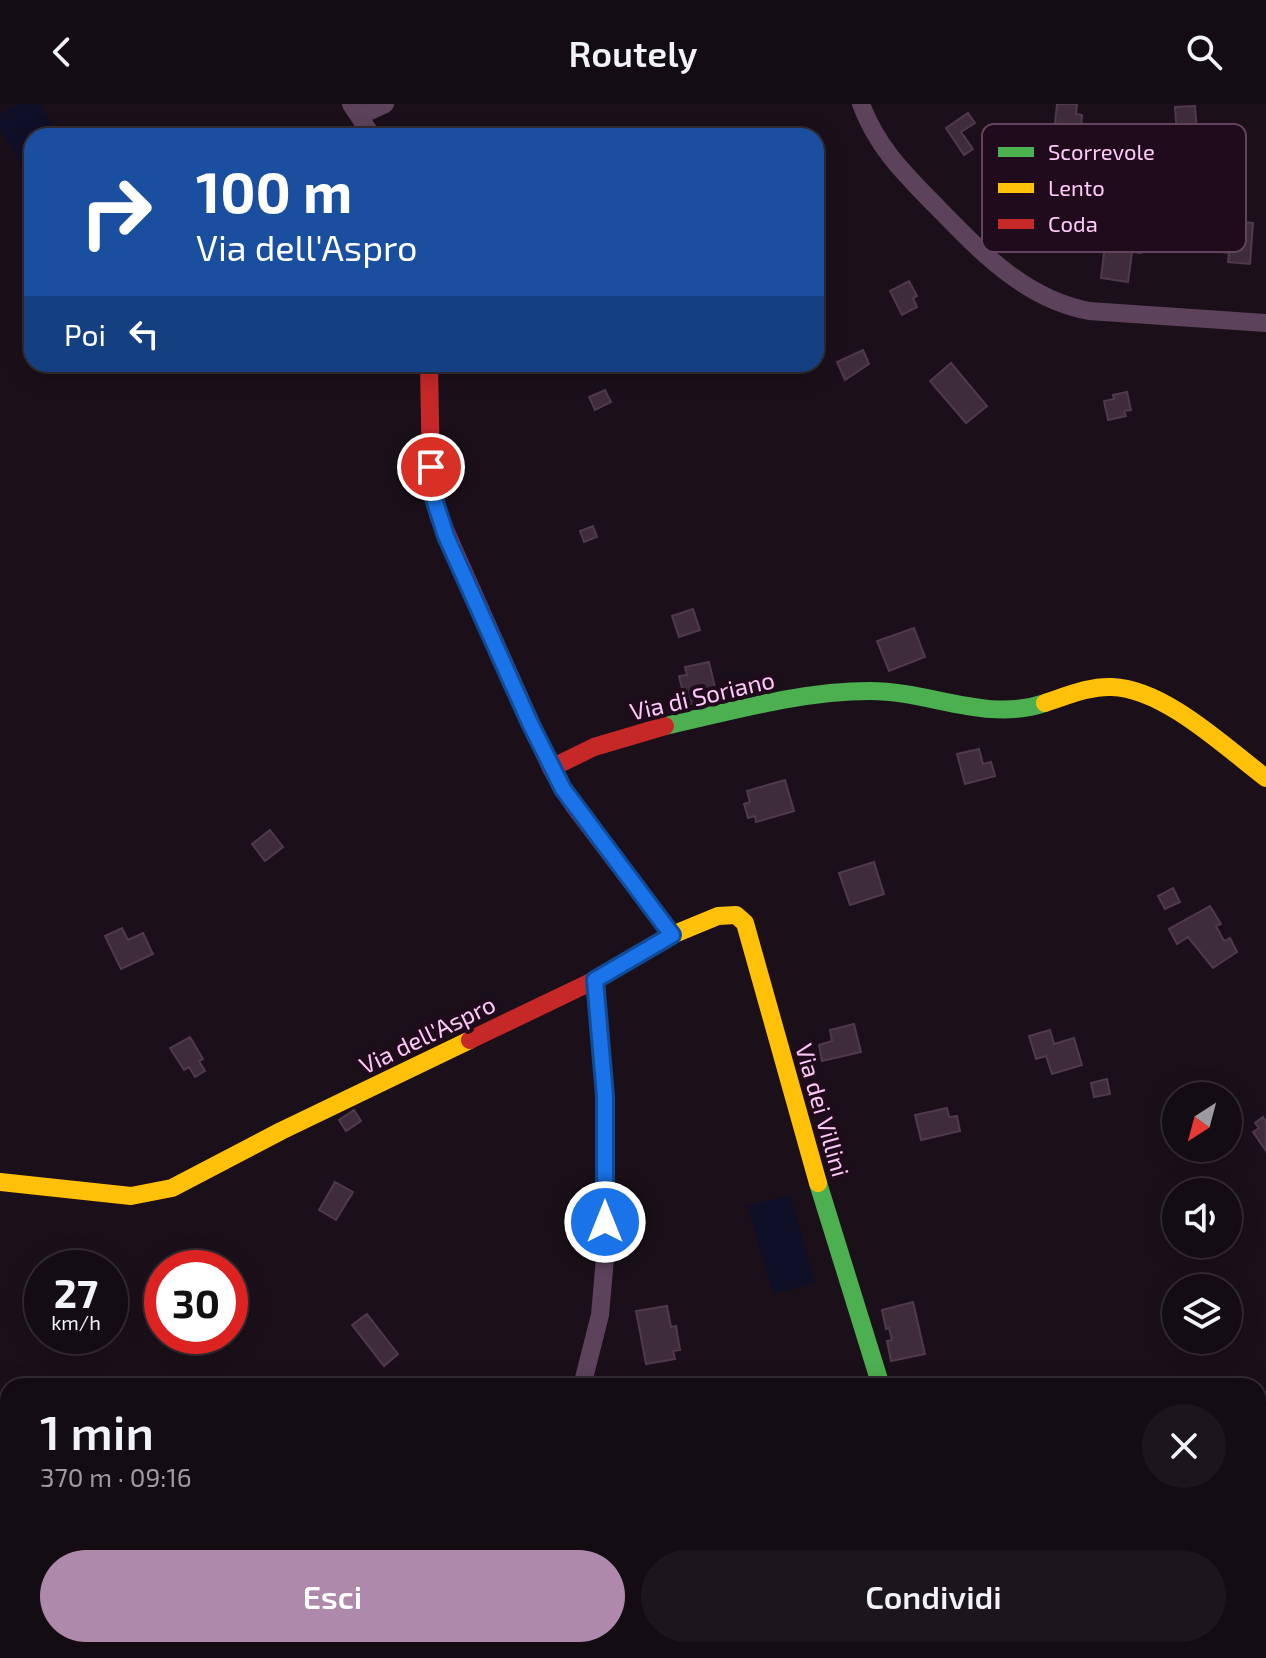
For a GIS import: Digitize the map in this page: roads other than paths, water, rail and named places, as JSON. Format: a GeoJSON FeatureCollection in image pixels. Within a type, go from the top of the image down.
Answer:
{"type":"FeatureCollection","features":[{"type":"Feature","properties":{"kind":"street"},"geometry":{"type":"LineString","coordinates":[[367,128],[355,110],[385,104]]}},
{"type":"Feature","properties":{"kind":"street"},"geometry":{"type":"LineString","coordinates":[[861,104],[881,147],[905,175],[990,260],[1044,296],[1068,306],[1097,312],[1266,323]]}},
{"type":"Feature","properties":{"kind":"street"},"geometry":{"type":"LineString","coordinates":[[429,372],[431,476],[438,514],[551,768],[574,806],[672,935]]}},
{"type":"Feature","properties":{"kind":"street","name":"Via di Soriano"},"geometry":{"type":"LineString","coordinates":[[551,768],[573,754],[600,744],[702,718],[825,693],[906,693],[1009,711],[1102,685],[1129,689],[1154,699],[1266,778]]}},
{"type":"Feature","properties":{"kind":"street","name":"Via dei Villini"},"geometry":{"type":"LineString","coordinates":[[672,935],[723,915],[736,915],[745,923],[817,1180],[879,1378]]}},
{"type":"Feature","properties":{"kind":"street","name":"Via dell'Aspro"},"geometry":{"type":"LineString","coordinates":[[0,1182],[131,1196],[172,1188],[281,1131],[595,980],[672,935]]}},
{"type":"Feature","properties":{"kind":"street"},"geometry":{"type":"LineString","coordinates":[[584,1378],[600,1315],[605,1258],[605,1096],[595,980]]}}]}
